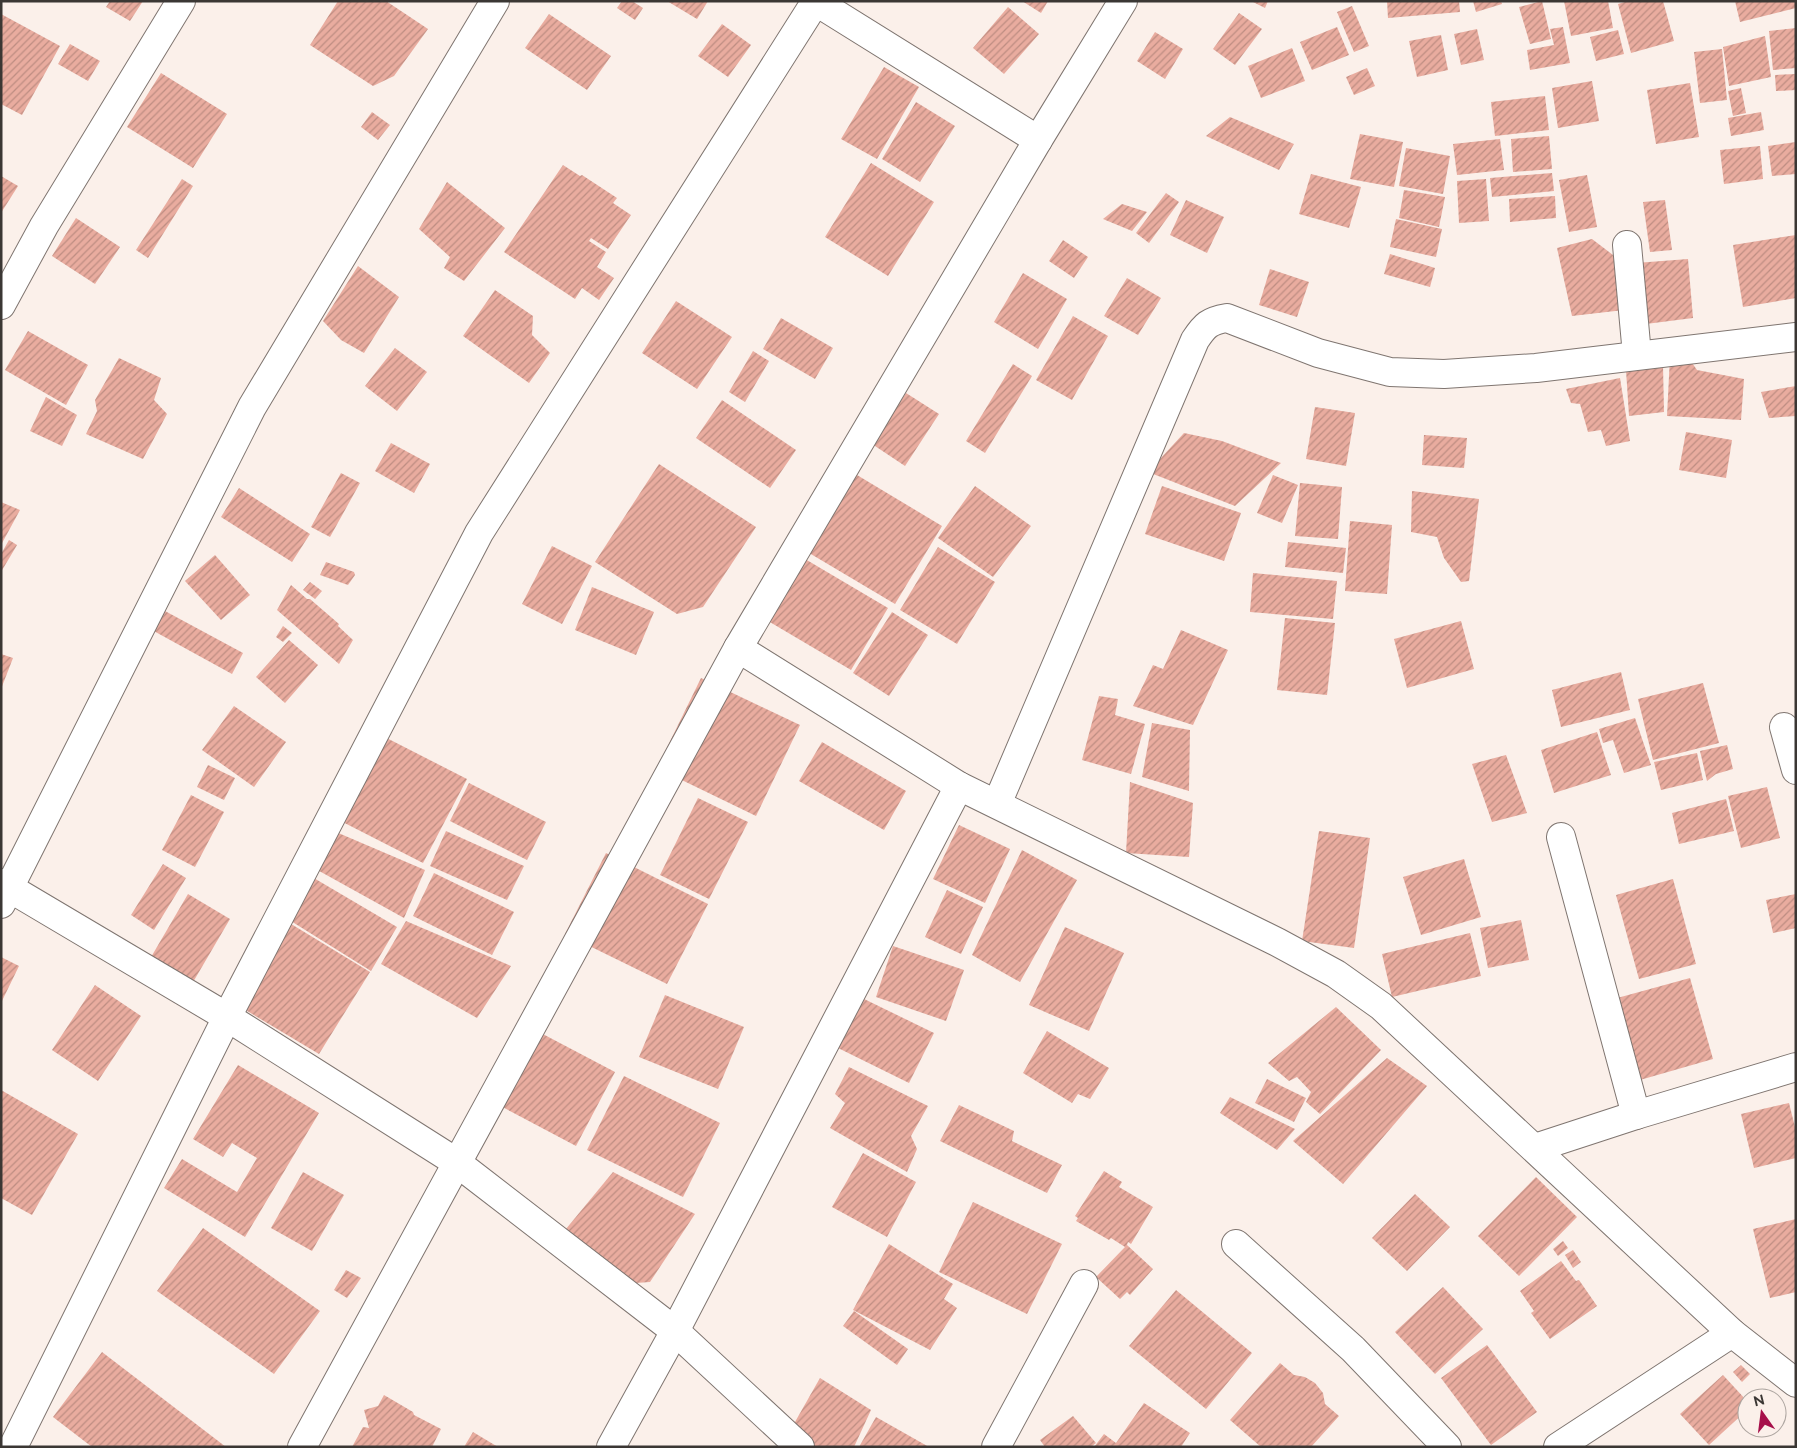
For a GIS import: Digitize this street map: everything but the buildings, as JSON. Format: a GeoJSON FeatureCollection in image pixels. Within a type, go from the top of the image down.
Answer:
{"type":"FeatureCollection","features":[{"type":"Feature","properties":{"kind":"street"},"geometry":{"type":"LineString","coordinates":[[1,305],[44,226],[181,1]]}},
{"type":"Feature","properties":{"kind":"street"},"geometry":{"type":"LineString","coordinates":[[496,1],[252,407],[4,892],[226,1017],[456,1162],[675,1331],[800,1447]]}},
{"type":"Feature","properties":{"kind":"street"},"geometry":{"type":"LineString","coordinates":[[302,1447],[738,648],[1122,1]]}},
{"type":"Feature","properties":{"kind":"street"},"geometry":{"type":"LineString","coordinates":[[13,1447],[226,1017],[479,533],[816,2],[1038,140]]}},
{"type":"Feature","properties":{"kind":"street"},"geometry":{"type":"LineString","coordinates":[[1627,245],[1637,355]]}},
{"type":"Feature","properties":{"kind":"street"},"geometry":{"type":"LineString","coordinates":[[997,804],[1195,340],[1203,327],[1213,320],[1227,318],[1318,353],[1390,372],[1444,374],[1536,368],[1796,337]]}},
{"type":"Feature","properties":{"kind":"street"},"geometry":{"type":"LineString","coordinates":[[738,648],[959,786],[1277,942],[1336,974],[1381,1006],[1732,1333],[1796,1383]]}},
{"type":"Feature","properties":{"kind":"street"},"geometry":{"type":"LineString","coordinates":[[1784,727],[1796,770]]}},
{"type":"Feature","properties":{"kind":"street"},"geometry":{"type":"LineString","coordinates":[[611,1447],[675,1331],[959,786]]}},
{"type":"Feature","properties":{"kind":"street"},"geometry":{"type":"LineString","coordinates":[[1561,837],[1636,1115]]}},
{"type":"Feature","properties":{"kind":"street"},"geometry":{"type":"LineString","coordinates":[[1535,1148],[1636,1115],[1796,1067]]}},
{"type":"Feature","properties":{"kind":"street"},"geometry":{"type":"LineString","coordinates":[[1236,1244],[1353,1349],[1447,1447]]}},
{"type":"Feature","properties":{"kind":"street"},"geometry":{"type":"LineString","coordinates":[[996,1447],[1084,1284]]}},
{"type":"Feature","properties":{"kind":"street"},"geometry":{"type":"LineString","coordinates":[[1567,1445],[1732,1333]]}}]}
